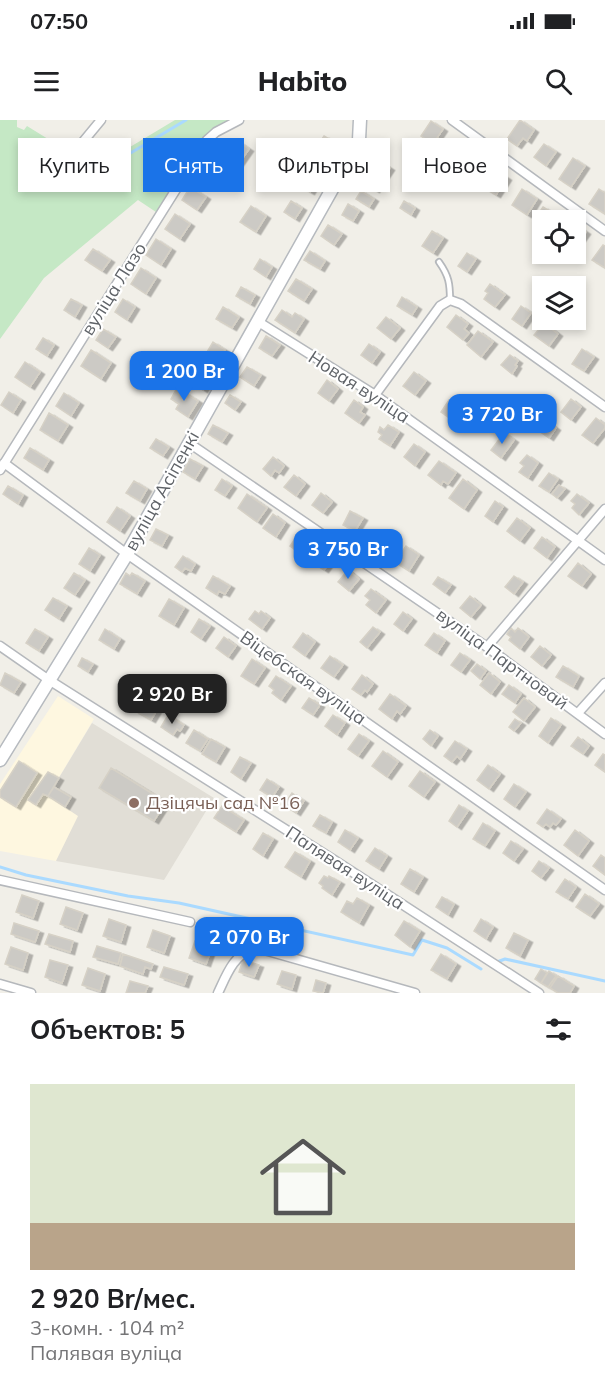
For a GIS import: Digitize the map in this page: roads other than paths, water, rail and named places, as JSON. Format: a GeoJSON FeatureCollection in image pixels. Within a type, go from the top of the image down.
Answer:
{"type":"FeatureCollection","features":[{"type":"Feature","properties":{"kind":"street"},"geometry":{"type":"LineString","coordinates":[[86,138],[101,120]]}},
{"type":"Feature","properties":{"kind":"street","name":"вуліца Лазо"},"geometry":{"type":"LineString","coordinates":[[2,467],[207,140],[216,132],[239,120]]}},
{"type":"Feature","properties":{"kind":"street","name":"вуліца Асіпенкі"},"geometry":{"type":"LineString","coordinates":[[0,760],[127,554],[354,150],[358,140],[360,120]]}},
{"type":"Feature","properties":{"kind":"street"},"geometry":{"type":"LineString","coordinates":[[452,120],[605,231]]}},
{"type":"Feature","properties":{"kind":"street"},"geometry":{"type":"LineString","coordinates":[[375,394],[440,306],[450,300],[461,304],[605,407]]}},
{"type":"Feature","properties":{"kind":"street","name":"Новая вуліца"},"geometry":{"type":"LineString","coordinates":[[257,321],[375,394],[605,560]]}},
{"type":"Feature","properties":{"kind":"street","name":"вуліца Партновай"},"geometry":{"type":"LineString","coordinates":[[189,443],[487,646],[605,734]]}},
{"type":"Feature","properties":{"kind":"street","name":"Віцебская вуліца"},"geometry":{"type":"LineString","coordinates":[[2,467],[605,890]]}},
{"type":"Feature","properties":{"kind":"street"},"geometry":{"type":"LineString","coordinates":[[487,646],[605,509]]}},
{"type":"Feature","properties":{"kind":"street","name":"Палявая вуліца"},"geometry":{"type":"LineString","coordinates":[[0,645],[49,680],[539,993]]}},
{"type":"Feature","properties":{"kind":"street"},"geometry":{"type":"LineString","coordinates":[[578,713],[605,682]]}},
{"type":"Feature","properties":{"kind":"street"},"geometry":{"type":"LineString","coordinates":[[0,880],[190,922]]}},
{"type":"Feature","properties":{"kind":"street"},"geometry":{"type":"LineString","coordinates":[[218,993],[234,960],[254,947],[415,993]]}},
{"type":"Feature","properties":{"kind":"street"},"geometry":{"type":"LineString","coordinates":[[0,984],[31,993]]}},
{"type":"Feature","properties":{"kind":"lane"},"geometry":{"type":"LineString","coordinates":[[439,262],[450,282],[450,300]]}},
{"type":"Feature","properties":{"kind":"waterway"},"geometry":{"type":"LineString","coordinates":[[131,153],[186,120]]}},
{"type":"Feature","properties":{"kind":"waterway"},"geometry":{"type":"LineString","coordinates":[[0,867],[26,875],[128,896],[179,903],[413,955],[422,940],[447,948],[481,969]]}},
{"type":"Feature","properties":{"kind":"waterway"},"geometry":{"type":"LineString","coordinates":[[497,962],[505,959],[605,981]]}},
{"type":"Feature","properties":{"kind":"place","name":"Дзіцячы сад №16"},"geometry":{"type":"Point","coordinates":[134,803]}}]}
